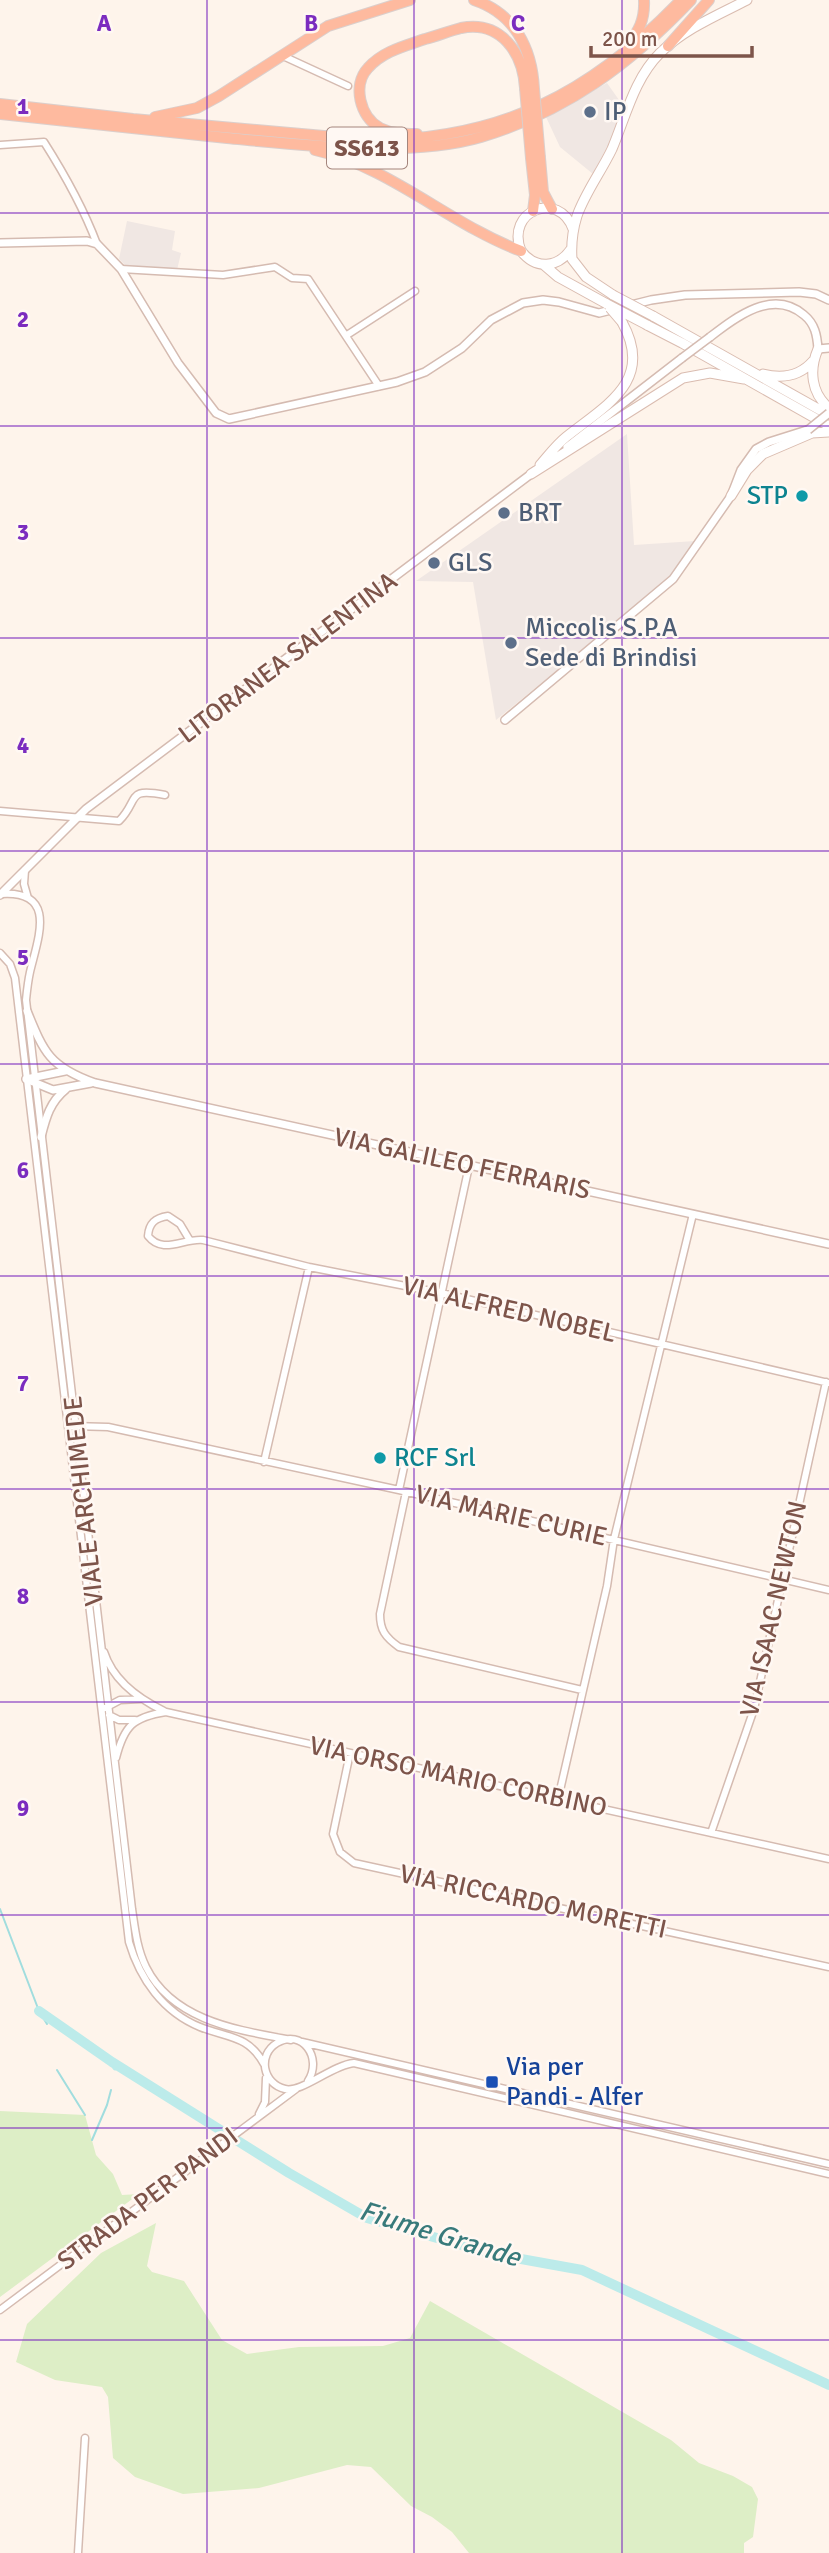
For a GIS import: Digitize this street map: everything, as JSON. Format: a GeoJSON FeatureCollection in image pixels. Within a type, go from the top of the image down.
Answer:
{"type":"FeatureCollection","features":[{"type":"Feature","properties":{"kind":"highway"},"geometry":{"type":"LineString","coordinates":[[133,119],[169,115],[197,108],[328,26],[407,1],[423,0]]}},
{"type":"Feature","properties":{"kind":"highway"},"geometry":{"type":"LineString","coordinates":[[474,0],[493,8],[521,37],[531,63],[535,158],[533,211]]}},
{"type":"Feature","properties":{"kind":"highway"},"geometry":{"type":"LineString","coordinates":[[606,68],[637,34],[645,15],[644,0]]}},
{"type":"Feature","properties":{"kind":"highway","name":"SS613"},"geometry":{"type":"LineString","coordinates":[[0,104],[133,119],[405,141],[476,129],[523,114],[576,89],[641,40],[681,0]]}},
{"type":"Feature","properties":{"kind":"highway","name":"SS613"},"geometry":{"type":"LineString","coordinates":[[0,114],[290,144],[412,147],[480,138],[548,111],[580,94],[646,46],[691,0]]}},
{"type":"Feature","properties":{"kind":"highway"},"geometry":{"type":"LineString","coordinates":[[668,46],[709,0]]}},
{"type":"Feature","properties":{"kind":"highway"},"geometry":{"type":"LineString","coordinates":[[446,134],[399,134],[379,127],[370,119],[360,102],[360,83],[366,69],[380,57],[400,47],[462,28],[485,28],[502,37],[516,52],[530,88]]}},
{"type":"Feature","properties":{"kind":"highway"},"geometry":{"type":"LineString","coordinates":[[290,144],[353,161],[381,174],[482,235],[521,251]]}},
{"type":"Feature","properties":{"kind":"highway"},"geometry":{"type":"LineString","coordinates":[[535,158],[543,192],[552,209]]}},
{"type":"Feature","properties":{"kind":"main road"},"geometry":{"type":"LineString","coordinates":[[747,0],[691,29],[668,46],[648,66],[637,85],[611,149],[581,206],[573,231],[572,259],[580,271],[613,295],[829,412]]}},
{"type":"Feature","properties":{"kind":"main road"},"geometry":{"type":"LineString","coordinates":[[573,231],[566,216],[552,209],[533,211],[525,217],[517,233],[521,251],[531,261],[544,265],[558,277],[682,342],[829,429]]}},
{"type":"Feature","properties":{"kind":"main road"},"geometry":{"type":"LineString","coordinates":[[544,265],[560,261],[571,249]]}},
{"type":"Feature","properties":{"kind":"main road"},"geometry":{"type":"LineString","coordinates":[[531,474],[563,440],[608,405],[625,386],[632,370],[634,356],[631,338],[622,321],[607,304]]}},
{"type":"Feature","properties":{"kind":"main road"},"geometry":{"type":"LineString","coordinates":[[818,349],[813,361],[813,380],[816,392],[829,412]]}},
{"type":"Feature","properties":{"kind":"main road"},"geometry":{"type":"LineString","coordinates":[[752,371],[771,376],[787,376],[801,372],[813,361]]}},
{"type":"Feature","properties":{"kind":"main road"},"geometry":{"type":"LineString","coordinates":[[531,474],[683,378],[710,373],[744,379]]}},
{"type":"Feature","properties":{"kind":"main road"},"geometry":{"type":"LineString","coordinates":[[797,409],[813,424],[810,431]]}},
{"type":"Feature","properties":{"kind":"main road"},"geometry":{"type":"LineString","coordinates":[[731,496],[747,470],[763,454],[810,431],[829,429]]}},
{"type":"Feature","properties":{"kind":"street"},"geometry":{"type":"LineString","coordinates":[[282,55],[348,86]]}},
{"type":"Feature","properties":{"kind":"street"},"geometry":{"type":"LineString","coordinates":[[0,145],[44,142],[65,174],[97,244],[121,268],[178,363],[216,413],[229,419],[379,386],[425,372],[443,363],[491,320],[523,303],[543,300],[559,302],[599,313],[685,295],[799,292],[829,299]]}},
{"type":"Feature","properties":{"kind":"street"},"geometry":{"type":"LineString","coordinates":[[0,243],[87,241],[97,244]]}},
{"type":"Feature","properties":{"kind":"street"},"geometry":{"type":"LineString","coordinates":[[121,268],[223,275],[275,267],[288,277],[304,278],[311,282],[379,386]]}},
{"type":"Feature","properties":{"kind":"street"},"geometry":{"type":"LineString","coordinates":[[347,335],[415,291]]}},
{"type":"Feature","properties":{"kind":"street","name":"LITORANEA SALENTINA"},"geometry":{"type":"LineString","coordinates":[[1,894],[78,817],[710,337],[752,309],[784,304],[808,318],[817,336],[818,349]]}},
{"type":"Feature","properties":{"kind":"street"},"geometry":{"type":"LineString","coordinates":[[818,349],[829,348]]}},
{"type":"Feature","properties":{"kind":"street"},"geometry":{"type":"LineString","coordinates":[[810,431],[829,412]]}},
{"type":"Feature","properties":{"kind":"street"},"geometry":{"type":"LineString","coordinates":[[505,720],[673,579],[731,496]]}},
{"type":"Feature","properties":{"kind":"street"},"geometry":{"type":"LineString","coordinates":[[0,811],[120,821],[133,798],[139,793],[165,795]]}},
{"type":"Feature","properties":{"kind":"street","name":"VIALE ARCHIMEDE"},"geometry":{"type":"LineString","coordinates":[[25,870],[24,884],[28,898],[39,911],[41,930],[29,976],[27,1011],[32,1080],[67,1427],[129,1942],[136,1964],[150,1988],[168,2007],[201,2027],[243,2041],[256,2052],[265,2068]]}},
{"type":"Feature","properties":{"kind":"street"},"geometry":{"type":"LineString","coordinates":[[1,894],[13,893],[28,898]]}},
{"type":"Feature","properties":{"kind":"street","name":"VIALE ARCHIMEDE"},"geometry":{"type":"LineString","coordinates":[[0,953],[10,964],[15,978],[41,1137],[138,1945],[146,1967],[166,1993],[198,2016],[217,2024],[294,2040]]}},
{"type":"Feature","properties":{"kind":"street","name":"VIA GALILEO FERRARIS"},"geometry":{"type":"LineString","coordinates":[[27,1011],[38,1040],[65,1070],[95,1083],[829,1244]]}},
{"type":"Feature","properties":{"kind":"street"},"geometry":{"type":"LineString","coordinates":[[32,1080],[65,1070]]}},
{"type":"Feature","properties":{"kind":"street","name":"VIA GALILEO FERRARIS"},"geometry":{"type":"LineString","coordinates":[[32,1080],[53,1090],[95,1083]]}},
{"type":"Feature","properties":{"kind":"street"},"geometry":{"type":"LineString","coordinates":[[41,1137],[46,1115],[55,1098],[67,1088]]}},
{"type":"Feature","properties":{"kind":"street"},"geometry":{"type":"LineString","coordinates":[[469,1166],[402,1491],[380,1614],[381,1629],[385,1636],[399,1647],[582,1690]]}},
{"type":"Feature","properties":{"kind":"street"},"geometry":{"type":"LineString","coordinates":[[558,1799],[607,1586],[614,1539],[693,1214]]}},
{"type":"Feature","properties":{"kind":"street","name":"VIA ALFRED NOBEL"},"geometry":{"type":"LineString","coordinates":[[189,1239],[180,1224],[168,1216],[154,1221],[149,1227],[148,1236],[154,1243],[163,1246],[172,1246],[189,1239],[202,1240],[309,1267],[441,1293],[828,1382]]}},
{"type":"Feature","properties":{"kind":"street"},"geometry":{"type":"LineString","coordinates":[[264,1462],[309,1267]]}},
{"type":"Feature","properties":{"kind":"street","name":"VIA ISAAC NEWTON"},"geometry":{"type":"LineString","coordinates":[[711,1833],[754,1709],[828,1382]]}},
{"type":"Feature","properties":{"kind":"street","name":"VIA MARIE CURIE"},"geometry":{"type":"LineString","coordinates":[[67,1427],[108,1427],[402,1491],[829,1590]]}},
{"type":"Feature","properties":{"kind":"street"},"geometry":{"type":"LineString","coordinates":[[100,1641],[112,1670],[121,1681],[143,1699],[166,1712]]}},
{"type":"Feature","properties":{"kind":"street"},"geometry":{"type":"LineString","coordinates":[[100,1712],[120,1700],[143,1699]]}},
{"type":"Feature","properties":{"kind":"street"},"geometry":{"type":"LineString","coordinates":[[100,1712],[119,1720],[138,1719]]}},
{"type":"Feature","properties":{"kind":"street","name":"VIA ORSO MARIO CORBINO"},"geometry":{"type":"LineString","coordinates":[[138,1719],[166,1712],[829,1859]]}},
{"type":"Feature","properties":{"kind":"street"},"geometry":{"type":"LineString","coordinates":[[115,1763],[123,1736],[128,1727],[138,1719]]}},
{"type":"Feature","properties":{"kind":"street","name":"VIA RICCARDO MORETTI"},"geometry":{"type":"LineString","coordinates":[[350,1753],[333,1834],[340,1853],[354,1864],[829,1967]]}},
{"type":"Feature","properties":{"kind":"street"},"geometry":{"type":"LineString","coordinates":[[294,2040],[308,2048],[314,2061],[308,2081]]}},
{"type":"Feature","properties":{"kind":"street"},"geometry":{"type":"LineString","coordinates":[[255,2118],[265,2102],[265,2068],[271,2048],[277,2043],[294,2040],[829,2164]]}},
{"type":"Feature","properties":{"kind":"street","name":"STRADA PER PANDI"},"geometry":{"type":"LineString","coordinates":[[0,2310],[296,2088],[346,2063],[829,2174]]}},
{"type":"Feature","properties":{"kind":"street"},"geometry":{"type":"LineString","coordinates":[[265,2068],[274,2085],[296,2088]]}},
{"type":"Feature","properties":{"kind":"street"},"geometry":{"type":"LineString","coordinates":[[78,2553],[85,2438]]}},
{"type":"Feature","properties":{"kind":"shaded area"},"geometry":{"type":"Polygon","coordinates":[[[607,83],[624,107],[613,136],[593,174],[560,147],[546,117],[607,83]]]}},
{"type":"Feature","properties":{"kind":"shaded area"},"geometry":{"type":"Polygon","coordinates":[[[127,221],[175,231],[172,250],[181,253],[177,270],[125,265],[119,259],[127,221]]]}},
{"type":"Feature","properties":{"kind":"shaded area"},"geometry":{"type":"Polygon","coordinates":[[[627,434],[634,545],[695,541],[670,578],[496,720],[473,582],[416,581],[627,434]]]}},
{"type":"Feature","properties":{"kind":"green space"},"geometry":{"type":"Polygon","coordinates":[[[0,2111],[85,2115],[96,2155],[113,2174],[122,2195],[139,2194],[0,2297],[0,2111]]]}},
{"type":"Feature","properties":{"kind":"green space"},"geometry":{"type":"Polygon","coordinates":[[[156,2223],[147,2266],[152,2272],[184,2281],[222,2340],[247,2354],[299,2347],[383,2346],[410,2338],[430,2301],[671,2440],[699,2463],[733,2476],[752,2487],[758,2499],[753,2537],[744,2543],[744,2553],[469,2553],[452,2532],[411,2506],[371,2467],[347,2465],[259,2488],[183,2494],[135,2477],[113,2458],[108,2397],[102,2387],[55,2380],[16,2362],[27,2324],[101,2253],[156,2223]]]}},
{"type":"Feature","properties":{"kind":"waterway","name":"Fiume Grande"},"geometry":{"type":"LineString","coordinates":[[0,1909],[39,2011],[47,2024]]}},
{"type":"Feature","properties":{"kind":"waterway","name":"Fiume Grande"},"geometry":{"type":"LineString","coordinates":[[39,2011],[112,2062],[289,2173],[367,2218],[493,2254],[582,2270],[829,2385]]}},
{"type":"Feature","properties":{"kind":"waterway","name":"Fiume Grande"},"geometry":{"type":"LineString","coordinates":[[112,2062],[115,2068]]}},
{"type":"Feature","properties":{"kind":"waterway","name":"Fiume Grande"},"geometry":{"type":"LineString","coordinates":[[57,2070],[85,2115]]}},
{"type":"Feature","properties":{"kind":"waterway"},"geometry":{"type":"LineString","coordinates":[[92,2140],[111,2090]]}},
{"type":"Feature","properties":{"kind":"place","name":"IP"},"geometry":{"type":"Point","coordinates":[590,112]}},
{"type":"Feature","properties":{"kind":"place","name":"STP"},"geometry":{"type":"Point","coordinates":[802,496]}},
{"type":"Feature","properties":{"kind":"place","name":"BRT"},"geometry":{"type":"Point","coordinates":[504,513]}},
{"type":"Feature","properties":{"kind":"place","name":"GLS"},"geometry":{"type":"Point","coordinates":[434,563]}},
{"type":"Feature","properties":{"kind":"place","name":"Miccolis S.P.A Sede di Brindisi"},"geometry":{"type":"Point","coordinates":[511,643]}},
{"type":"Feature","properties":{"kind":"place","name":"RCF Srl"},"geometry":{"type":"Point","coordinates":[380,1458]}},
{"type":"Feature","properties":{"kind":"place","name":"Via per Pandi - Alfer"},"geometry":{"type":"Point","coordinates":[492,2082]}}]}
